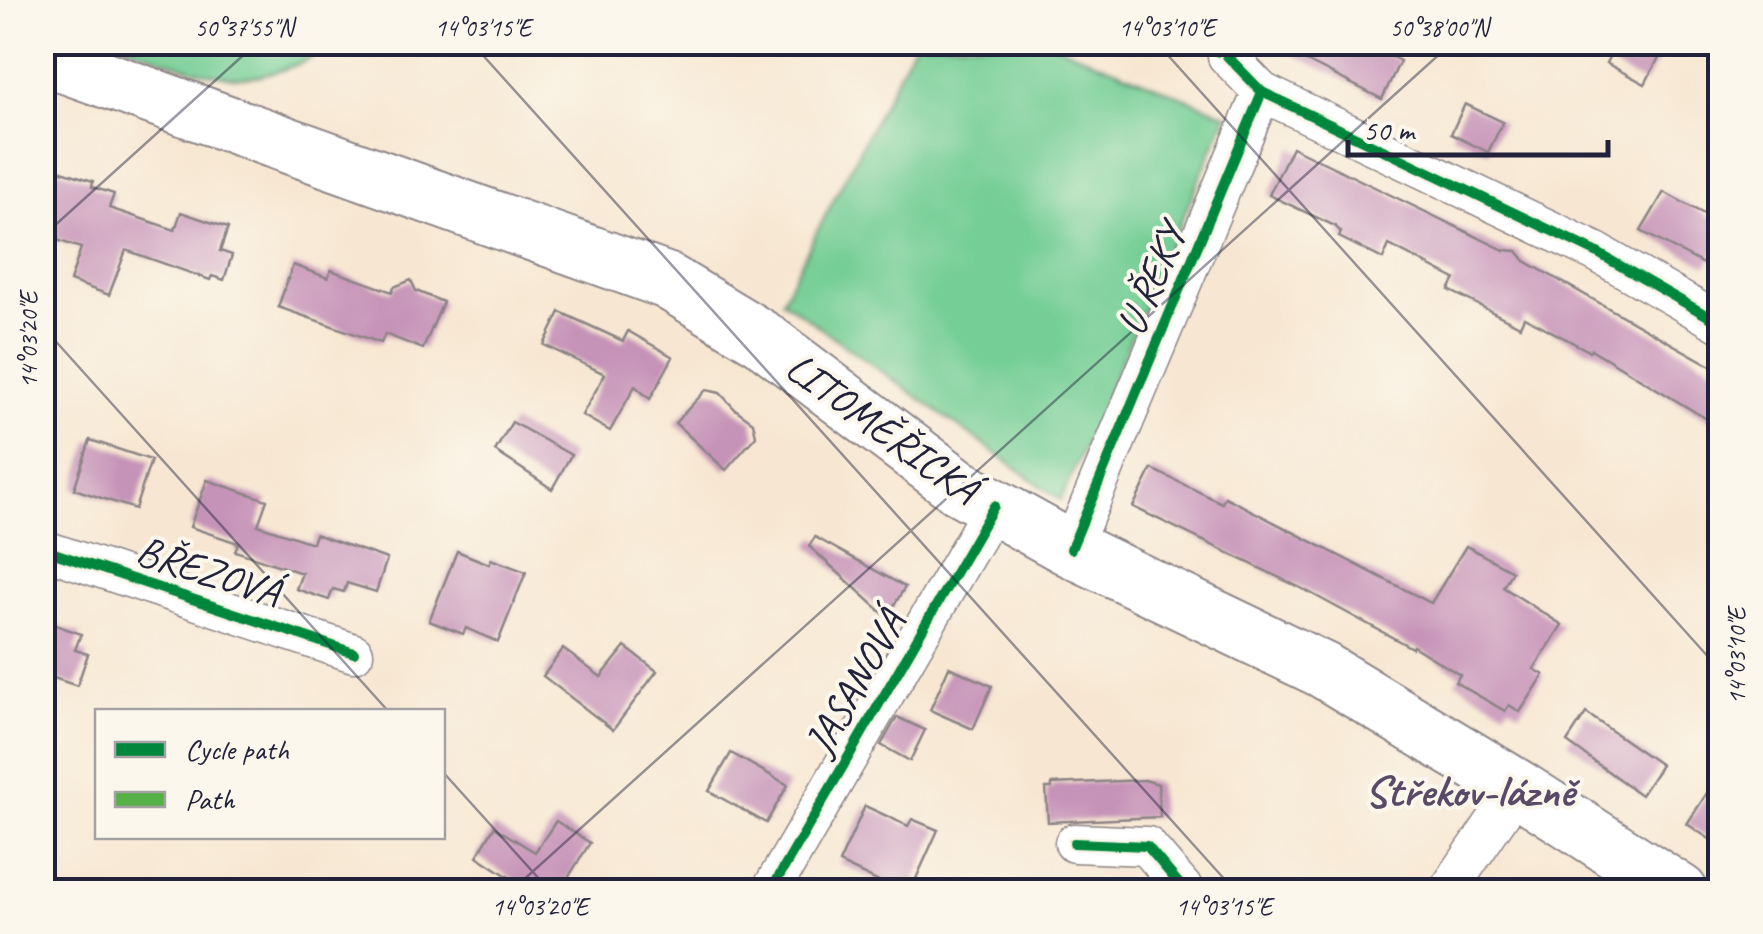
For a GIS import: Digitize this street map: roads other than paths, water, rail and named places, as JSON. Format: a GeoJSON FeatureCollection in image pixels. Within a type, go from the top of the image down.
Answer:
{"type":"FeatureCollection","features":[{"type":"Feature","properties":{"kind":"main road","name":"LITOMĚŘICKÁ"},"geometry":{"type":"LineString","coordinates":[[42,57],[667,282],[762,340],[959,487],[1071,549],[1322,670],[1518,788],[1680,892]]}},
{"type":"Feature","properties":{"kind":"street"},"geometry":{"type":"LineString","coordinates":[[1226,42],[1226,56],[1262,92],[1596,252],[1720,323]]}},
{"type":"Feature","properties":{"kind":"street","name":"U ŘEKY"},"geometry":{"type":"LineString","coordinates":[[1071,549],[1262,92]]}},
{"type":"Feature","properties":{"kind":"street","name":"JASANOVÁ"},"geometry":{"type":"LineString","coordinates":[[770,892],[994,506]]}},
{"type":"Feature","properties":{"kind":"street","name":"BŘEZOVÁ"},"geometry":{"type":"LineString","coordinates":[[42,549],[354,653]]}},
{"type":"Feature","properties":{"kind":"street"},"geometry":{"type":"LineString","coordinates":[[1448,892],[1518,788]]}},
{"type":"Feature","properties":{"kind":"street"},"geometry":{"type":"LineString","coordinates":[[1074,843],[1147,846],[1186,892]]}},
{"type":"Feature","properties":{"kind":"district","name":"Střekov-lázně"},"geometry":{"type":"Point","coordinates":[1469,790]}}]}
